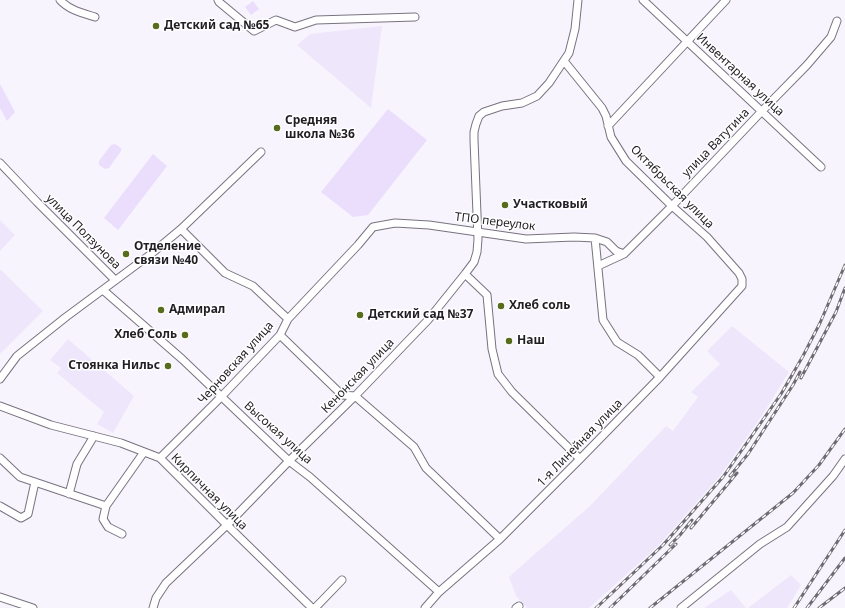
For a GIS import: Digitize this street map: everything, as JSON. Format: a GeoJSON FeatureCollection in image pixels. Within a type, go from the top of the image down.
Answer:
{"type":"FeatureCollection","features":[{"type":"Feature","properties":{"kind":"street"},"geometry":{"type":"LineString","coordinates":[[60,0],[68,8],[95,17]]}},
{"type":"Feature","properties":{"kind":"street"},"geometry":{"type":"LineString","coordinates":[[564,61],[575,29],[578,0]]}},
{"type":"Feature","properties":{"kind":"street","name":"Инвентарная улица"},"geometry":{"type":"LineString","coordinates":[[643,0],[821,167]]}},
{"type":"Feature","properties":{"kind":"street"},"geometry":{"type":"LineString","coordinates":[[608,126],[726,0]]}},
{"type":"Feature","properties":{"kind":"street"},"geometry":{"type":"LineString","coordinates":[[219,1],[254,31],[276,20],[295,27],[316,20],[415,17]]}},
{"type":"Feature","properties":{"kind":"street","name":"улица Ватутина"},"geometry":{"type":"LineString","coordinates":[[598,266],[624,254],[672,206],[807,65],[831,37],[837,21]]}},
{"type":"Feature","properties":{"kind":"street","name":"Кенонская улица"},"geometry":{"type":"LineString","coordinates":[[153,608],[156,598],[166,583],[227,525],[355,396],[428,320],[466,274],[476,258],[478,232],[474,132],[479,116],[488,110],[522,103],[537,96],[564,61]]}},
{"type":"Feature","properties":{"kind":"street","name":"Октябрьская улица"},"geometry":{"type":"LineString","coordinates":[[564,61],[602,108],[611,137],[626,161],[672,206],[707,237],[739,273],[742,279],[742,286]]}},
{"type":"Feature","properties":{"kind":"street","name":"улица Ползунова"},"geometry":{"type":"LineString","coordinates":[[0,163],[115,280],[151,254],[181,229],[261,152]]}},
{"type":"Feature","properties":{"kind":"street","name":"ТПО переулок"},"geometry":{"type":"LineString","coordinates":[[358,245],[373,227],[395,223],[429,225],[526,239],[574,237],[595,238]]}},
{"type":"Feature","properties":{"kind":"street"},"geometry":{"type":"LineString","coordinates":[[181,229],[225,273],[252,286],[288,318]]}},
{"type":"Feature","properties":{"kind":"street"},"geometry":{"type":"LineString","coordinates":[[624,254],[616,251],[607,242],[595,238],[603,320],[617,342],[638,355],[660,377]]}},
{"type":"Feature","properties":{"kind":"street","name":"Черновская улица"},"geometry":{"type":"LineString","coordinates":[[160,458],[280,335],[288,318],[358,245]]}},
{"type":"Feature","properties":{"kind":"street"},"geometry":{"type":"LineString","coordinates":[[466,274],[487,295],[492,349],[498,374],[512,392],[580,459]]}},
{"type":"Feature","properties":{"kind":"street"},"geometry":{"type":"LineString","coordinates":[[0,379],[17,356],[115,280]]}},
{"type":"Feature","properties":{"kind":"street","name":"1-я Линейная улица"},"geometry":{"type":"LineString","coordinates":[[425,608],[439,592],[500,539],[580,459],[660,377],[742,286]]}},
{"type":"Feature","properties":{"kind":"street","name":"Высокая улица"},"geometry":{"type":"LineString","coordinates":[[103,290],[182,359],[289,461],[310,477],[439,592]]}},
{"type":"Feature","properties":{"kind":"street"},"geometry":{"type":"LineString","coordinates":[[280,335],[342,395],[355,396],[414,447],[426,468],[500,539]]}},
{"type":"Feature","properties":{"kind":"street","name":"Кирпичная улица"},"geometry":{"type":"LineString","coordinates":[[0,406],[51,425],[120,443],[160,458],[227,525],[314,608]]}},
{"type":"Feature","properties":{"kind":"street"},"geometry":{"type":"LineString","coordinates":[[69,494],[77,464],[94,436]]}},
{"type":"Feature","properties":{"kind":"street"},"geometry":{"type":"LineString","coordinates":[[122,534],[108,527],[103,519],[106,506],[144,452]]}},
{"type":"Feature","properties":{"kind":"street"},"geometry":{"type":"LineString","coordinates":[[0,458],[20,477],[106,506]]}},
{"type":"Feature","properties":{"kind":"street"},"geometry":{"type":"LineString","coordinates":[[681,608],[760,544],[786,527],[833,476],[845,459]]}},
{"type":"Feature","properties":{"kind":"street"},"geometry":{"type":"LineString","coordinates":[[0,506],[21,518],[28,514],[35,482]]}},
{"type":"Feature","properties":{"kind":"street"},"geometry":{"type":"LineString","coordinates":[[314,608],[342,580]]}},
{"type":"Feature","properties":{"kind":"street"},"geometry":{"type":"LineString","coordinates":[[0,598],[32,608]]}},
{"type":"Feature","properties":{"kind":"shaded area"},"geometry":{"type":"Polygon","coordinates":[[[253,1],[259,9],[251,15],[245,7],[253,1]]]}},
{"type":"Feature","properties":{"kind":"shaded area"},"geometry":{"type":"Polygon","coordinates":[[[382,26],[371,108],[297,45],[310,34],[382,26]]]}},
{"type":"Feature","properties":{"kind":"shaded area"},"geometry":{"type":"Polygon","coordinates":[[[0,84],[15,112],[7,121],[0,108],[0,84]]]}},
{"type":"Feature","properties":{"kind":"shaded area"},"geometry":{"type":"Polygon","coordinates":[[[388,109],[427,140],[368,215],[353,217],[321,192],[388,109]]]}},
{"type":"Feature","properties":{"kind":"shaded area"},"geometry":{"type":"Polygon","coordinates":[[[115,144],[121,148],[121,151],[109,168],[105,169],[99,165],[99,161],[111,145],[115,144]]]}},
{"type":"Feature","properties":{"kind":"shaded area"},"geometry":{"type":"Polygon","coordinates":[[[153,154],[167,166],[118,230],[104,218],[153,154]]]}},
{"type":"Feature","properties":{"kind":"shaded area"},"geometry":{"type":"Polygon","coordinates":[[[0,220],[15,235],[0,251],[0,220]]]}},
{"type":"Feature","properties":{"kind":"shaded area"},"geometry":{"type":"Polygon","coordinates":[[[0,269],[43,311],[0,354],[0,269]]]}},
{"type":"Feature","properties":{"kind":"shaded area"},"geometry":{"type":"Polygon","coordinates":[[[732,326],[789,372],[765,411],[720,476],[658,546],[589,608],[527,608],[516,596],[509,577],[589,507],[666,426],[673,431],[698,397],[691,392],[720,364],[707,351],[732,326]]]}},
{"type":"Feature","properties":{"kind":"shaded area"},"geometry":{"type":"Polygon","coordinates":[[[68,339],[134,396],[113,433],[97,424],[104,412],[57,373],[61,368],[50,360],[68,339]]]}},
{"type":"Feature","properties":{"kind":"shaded area"},"geometry":{"type":"Polygon","coordinates":[[[791,575],[801,585],[787,608],[748,608],[791,575]]]}},
{"type":"Feature","properties":{"kind":"shaded area"},"geometry":{"type":"Polygon","coordinates":[[[731,590],[746,608],[704,608],[731,590]]]}},
{"type":"Feature","properties":{"kind":"railway"},"geometry":{"type":"LineString","coordinates":[[596,608],[663,545],[723,477],[781,394],[803,356],[820,323],[845,265]]}},
{"type":"Feature","properties":{"kind":"railway"},"geometry":{"type":"LineString","coordinates":[[801,378],[836,312],[845,288]]}},
{"type":"Feature","properties":{"kind":"railway"},"geometry":{"type":"LineString","coordinates":[[730,476],[748,454],[800,372]]}},
{"type":"Feature","properties":{"kind":"railway"},"geometry":{"type":"LineString","coordinates":[[650,608],[793,493],[819,465],[845,429]]}},
{"type":"Feature","properties":{"kind":"railway"},"geometry":{"type":"LineString","coordinates":[[691,528],[737,473]]}},
{"type":"Feature","properties":{"kind":"railway"},"geometry":{"type":"LineString","coordinates":[[670,545],[692,520]]}},
{"type":"Feature","properties":{"kind":"railway"},"geometry":{"type":"LineString","coordinates":[[794,608],[845,530]]}},
{"type":"Feature","properties":{"kind":"railway"},"geometry":{"type":"LineString","coordinates":[[610,608],[676,544]]}},
{"type":"Feature","properties":{"kind":"railway"},"geometry":{"type":"LineString","coordinates":[[807,608],[845,558]]}},
{"type":"Feature","properties":{"kind":"railway"},"geometry":{"type":"LineString","coordinates":[[819,608],[845,588]]}},
{"type":"Feature","properties":{"kind":"place","name":"Детский сад №65"},"geometry":{"type":"Point","coordinates":[156,26]}},
{"type":"Feature","properties":{"kind":"place","name":"Средняя школа №36"},"geometry":{"type":"Point","coordinates":[277,128]}},
{"type":"Feature","properties":{"kind":"place","name":"Участковый"},"geometry":{"type":"Point","coordinates":[505,205]}},
{"type":"Feature","properties":{"kind":"place","name":"Отделение связи №40"},"geometry":{"type":"Point","coordinates":[126,254]}},
{"type":"Feature","properties":{"kind":"place","name":"Хлеб соль"},"geometry":{"type":"Point","coordinates":[501,306]}},
{"type":"Feature","properties":{"kind":"place","name":"Адмирал"},"geometry":{"type":"Point","coordinates":[161,310]}},
{"type":"Feature","properties":{"kind":"place","name":"Детский сад №37"},"geometry":{"type":"Point","coordinates":[360,315]}},
{"type":"Feature","properties":{"kind":"place","name":"Хлеб Соль"},"geometry":{"type":"Point","coordinates":[185,335]}},
{"type":"Feature","properties":{"kind":"place","name":"Наш"},"geometry":{"type":"Point","coordinates":[509,341]}},
{"type":"Feature","properties":{"kind":"place","name":"Стоянка Нильс"},"geometry":{"type":"Point","coordinates":[168,366]}}]}
